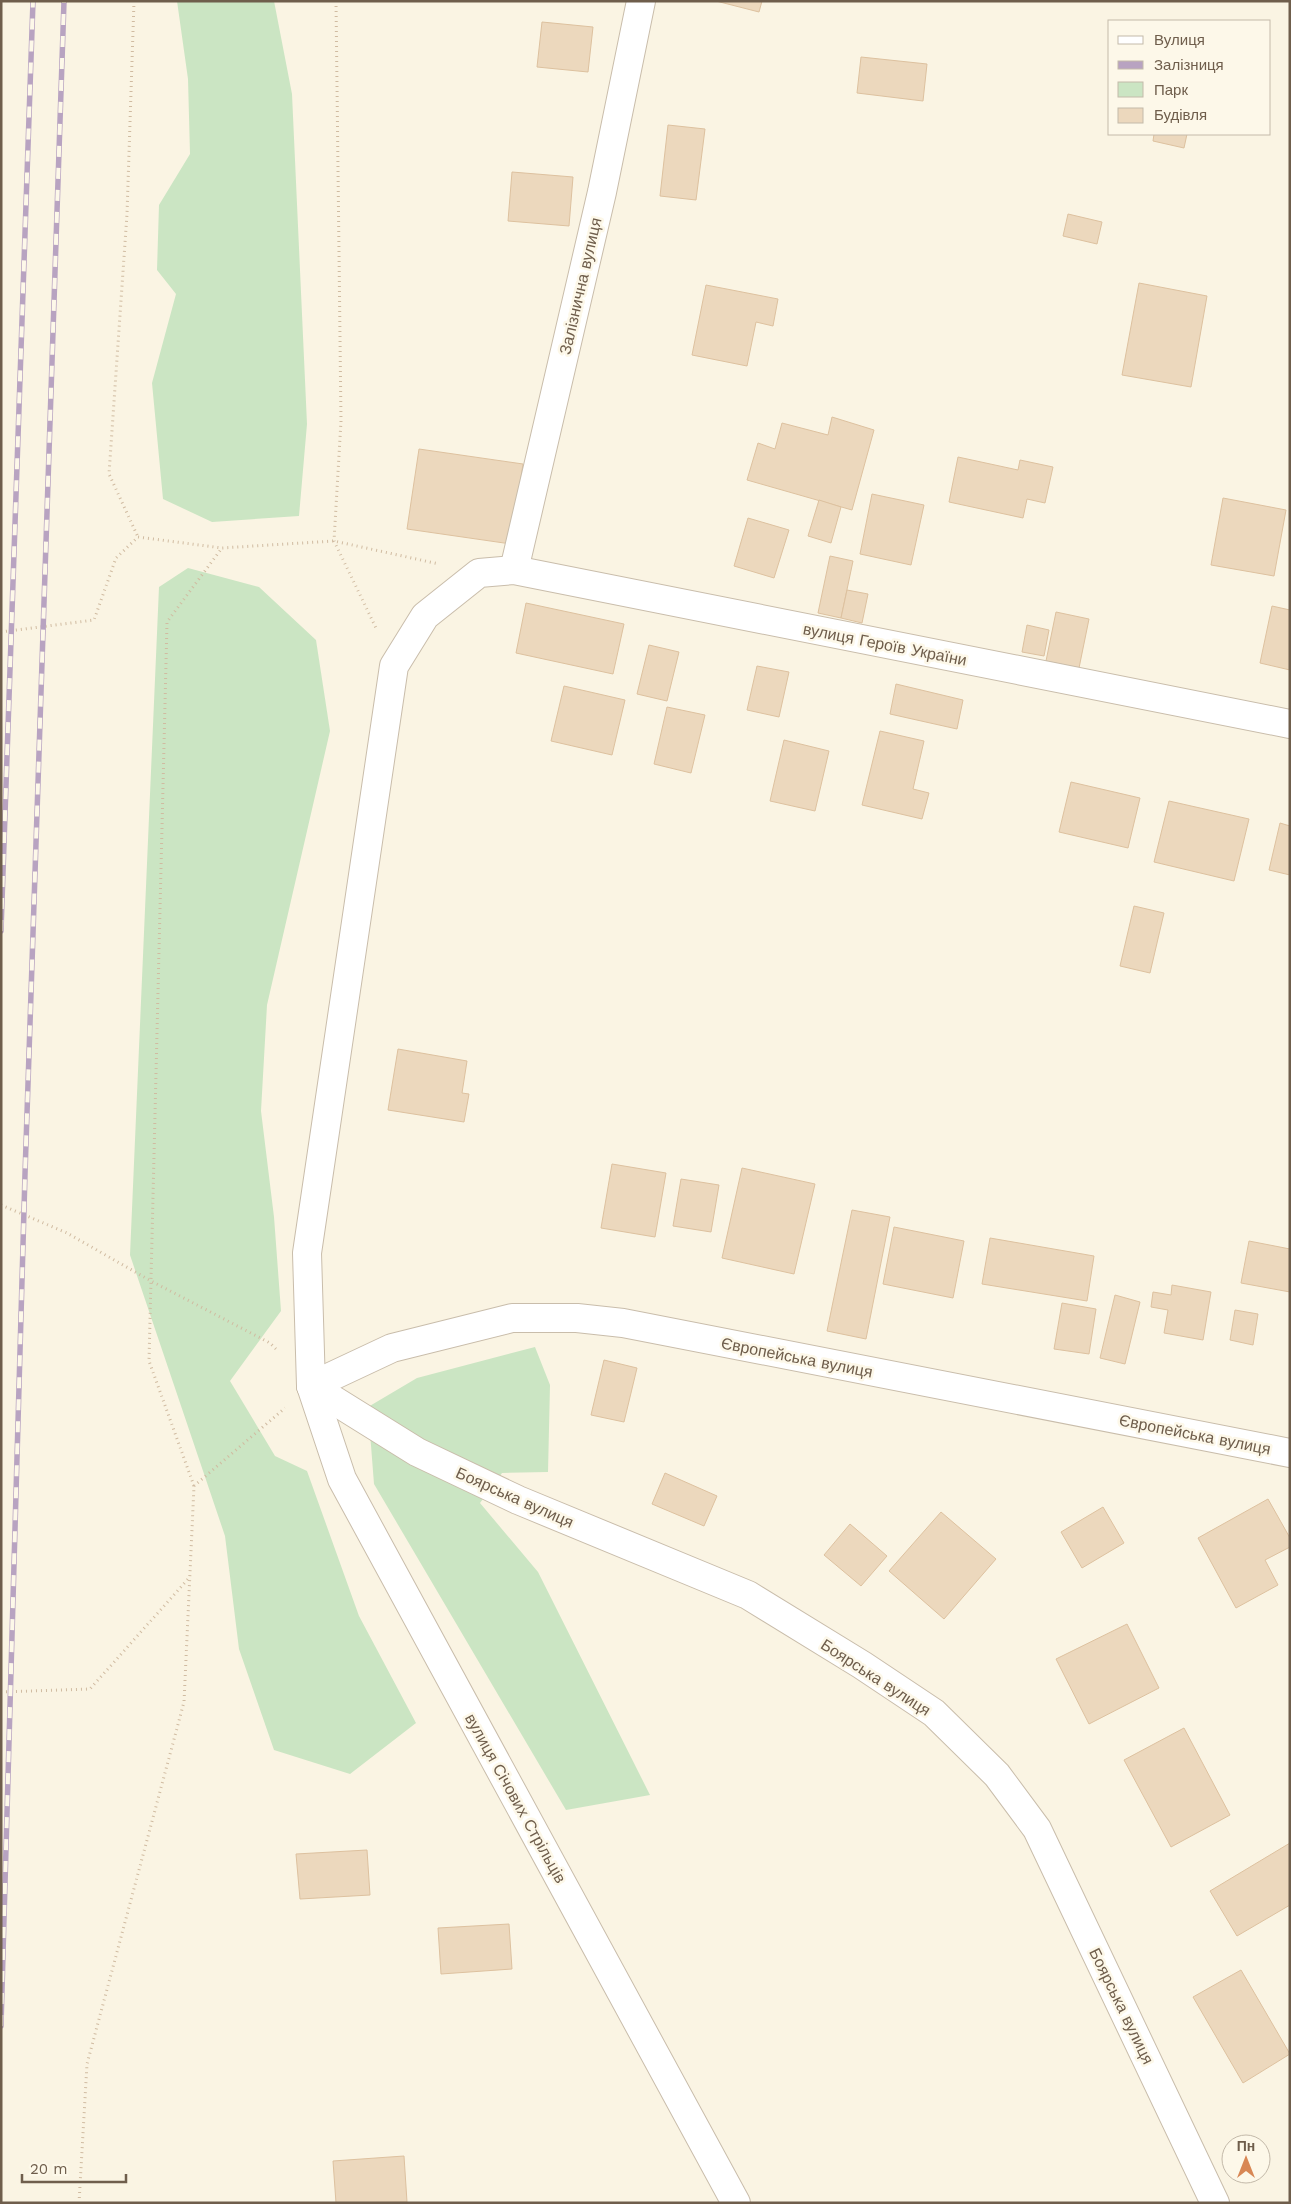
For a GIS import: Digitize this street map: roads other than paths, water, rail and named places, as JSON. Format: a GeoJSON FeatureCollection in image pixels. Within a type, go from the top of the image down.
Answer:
{"type":"FeatureCollection","features":[{"type":"Feature","properties":{"kind":"street","name":"Залізнична вулиця"},"geometry":{"type":"LineString","coordinates":[[514,570],[602,192],[641,1]]}},
{"type":"Feature","properties":{"kind":"street","name":"вулиця Героїв України"},"geometry":{"type":"LineString","coordinates":[[394,666],[426,616],[479,573],[514,570],[1290,724]]}},
{"type":"Feature","properties":{"kind":"street","name":"вулиця Січових Стрільців"},"geometry":{"type":"LineString","coordinates":[[394,666],[307,1253],[311,1386],[342,1479],[736,2203]]}},
{"type":"Feature","properties":{"kind":"street","name":"Європейська вулиця"},"geometry":{"type":"LineString","coordinates":[[311,1386],[392,1348],[512,1318],[577,1318],[623,1323],[1290,1453]]}},
{"type":"Feature","properties":{"kind":"street","name":"Боярська вулиця"},"geometry":{"type":"LineString","coordinates":[[311,1386],[417,1452],[442,1464],[518,1500],[748,1595],[862,1665],[934,1713],[997,1775],[1037,1829],[1216,2203]]}},
{"type":"Feature","properties":{"kind":"railway"},"geometry":{"type":"LineString","coordinates":[[1,931],[33,1]]}},
{"type":"Feature","properties":{"kind":"railway"},"geometry":{"type":"LineString","coordinates":[[1,2026],[25,1174],[64,1]]}}]}
